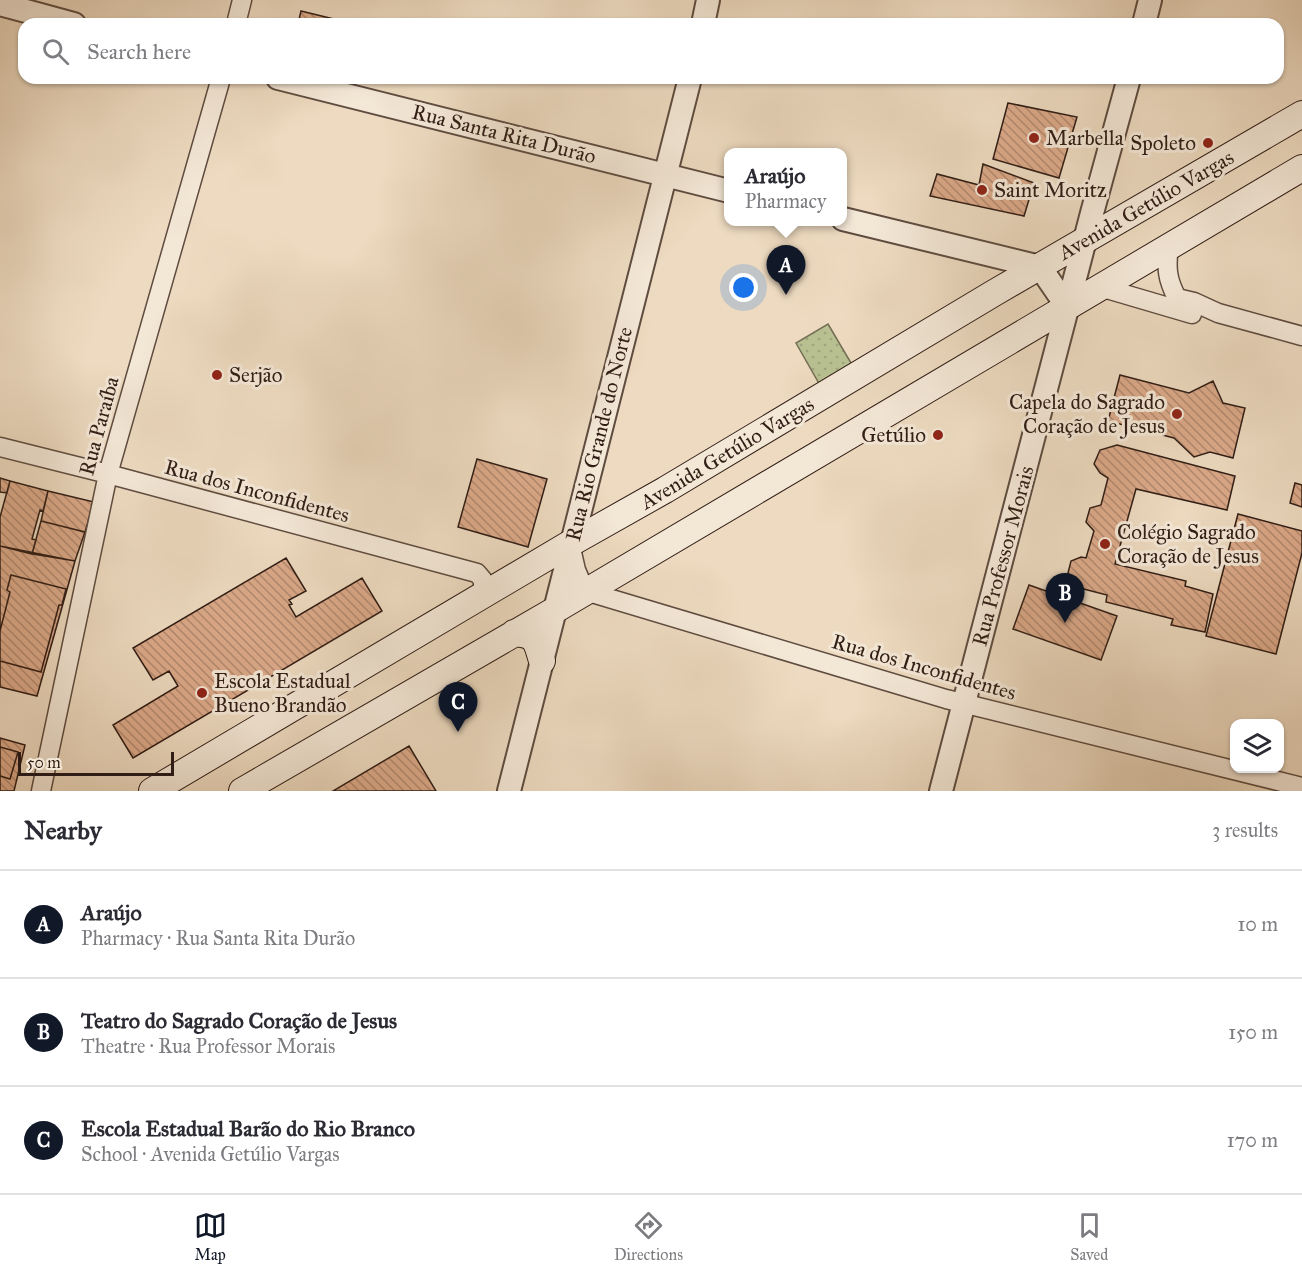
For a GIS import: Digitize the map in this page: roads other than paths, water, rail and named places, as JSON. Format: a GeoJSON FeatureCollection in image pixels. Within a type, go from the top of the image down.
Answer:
{"type":"FeatureCollection","features":[{"type":"Feature","properties":{"kind":"main road","name":"Avenida Getúlio Vargas"},"geometry":{"type":"LineString","coordinates":[[152,791],[1302,114]]}},
{"type":"Feature","properties":{"kind":"main road"},"geometry":{"type":"LineString","coordinates":[[242,791],[555,610],[1302,168]]}},
{"type":"Feature","properties":{"kind":"main road"},"geometry":{"type":"LineString","coordinates":[[514,633],[528,634],[535,639],[542,661]]}},
{"type":"Feature","properties":{"kind":"street"},"geometry":{"type":"LineString","coordinates":[[238,18],[242,0]]}},
{"type":"Feature","properties":{"kind":"street"},"geometry":{"type":"LineString","coordinates":[[704,18],[708,0]]}},
{"type":"Feature","properties":{"kind":"street"},"geometry":{"type":"LineString","coordinates":[[1146,18],[1150,0]]}},
{"type":"Feature","properties":{"kind":"street"},"geometry":{"type":"LineString","coordinates":[[0,4],[52,18]]}},
{"type":"Feature","properties":{"kind":"street","name":"Rua Paraíba"},"geometry":{"type":"LineString","coordinates":[[41,791],[108,474],[219,84]]}},
{"type":"Feature","properties":{"kind":"street","name":"Rua Santa Rita Durão"},"geometry":{"type":"LineString","coordinates":[[302,84],[724,190]]}},
{"type":"Feature","properties":{"kind":"street","name":"Rua Rio Grande do Norte"},"geometry":{"type":"LineString","coordinates":[[509,791],[688,84]]}},
{"type":"Feature","properties":{"kind":"street","name":"Rua Professor Morais"},"geometry":{"type":"LineString","coordinates":[[941,791],[1127,84]]}},
{"type":"Feature","properties":{"kind":"street"},"geometry":{"type":"LineString","coordinates":[[847,220],[1040,267],[1068,308]]}},
{"type":"Feature","properties":{"kind":"street"},"geometry":{"type":"LineString","coordinates":[[1169,246],[1167,264],[1169,282],[1177,298],[1194,302],[1218,313],[1302,336]]}},
{"type":"Feature","properties":{"kind":"street"},"geometry":{"type":"LineString","coordinates":[[1100,287],[1191,314],[1218,313]]}},
{"type":"Feature","properties":{"kind":"street","name":"Rua dos Inconfidentes"},"geometry":{"type":"LineString","coordinates":[[0,447],[477,573],[483,580],[483,596]]}},
{"type":"Feature","properties":{"kind":"street"},"geometry":{"type":"LineString","coordinates":[[571,543],[576,570],[585,591]]}},
{"type":"Feature","properties":{"kind":"street","name":"Rua dos Inconfidentes"},"geometry":{"type":"LineString","coordinates":[[585,591],[964,704],[1302,787]]}},
{"type":"Feature","properties":{"kind":"place","name":"Marbella"},"geometry":{"type":"Point","coordinates":[1034,138]}},
{"type":"Feature","properties":{"kind":"place","name":"Spoleto"},"geometry":{"type":"Point","coordinates":[1208,143]}},
{"type":"Feature","properties":{"kind":"place","name":"Saint Moritz"},"geometry":{"type":"Point","coordinates":[982,190]}},
{"type":"Feature","properties":{"kind":"place","name":"Araújo"},"geometry":{"type":"Point","coordinates":[786,295]}},
{"type":"Feature","properties":{"kind":"place","name":"Serjão"},"geometry":{"type":"Point","coordinates":[217,375]}},
{"type":"Feature","properties":{"kind":"place","name":"Capela do Sagrado Coração de Jesus"},"geometry":{"type":"Point","coordinates":[1177,414]}},
{"type":"Feature","properties":{"kind":"place","name":"Getúlio"},"geometry":{"type":"Point","coordinates":[938,435]}},
{"type":"Feature","properties":{"kind":"place","name":"Colégio Sagrado Coração de Jesus"},"geometry":{"type":"Point","coordinates":[1105,544]}},
{"type":"Feature","properties":{"kind":"place","name":"Teatro do Sagrado Coração de Jesus"},"geometry":{"type":"Point","coordinates":[1065,623]}},
{"type":"Feature","properties":{"kind":"place","name":"Escola Estadual Bueno Brandão"},"geometry":{"type":"Point","coordinates":[202,693]}},
{"type":"Feature","properties":{"kind":"place","name":"Escola Estadual Barão do Rio Branco"},"geometry":{"type":"Point","coordinates":[458,732]}}]}
